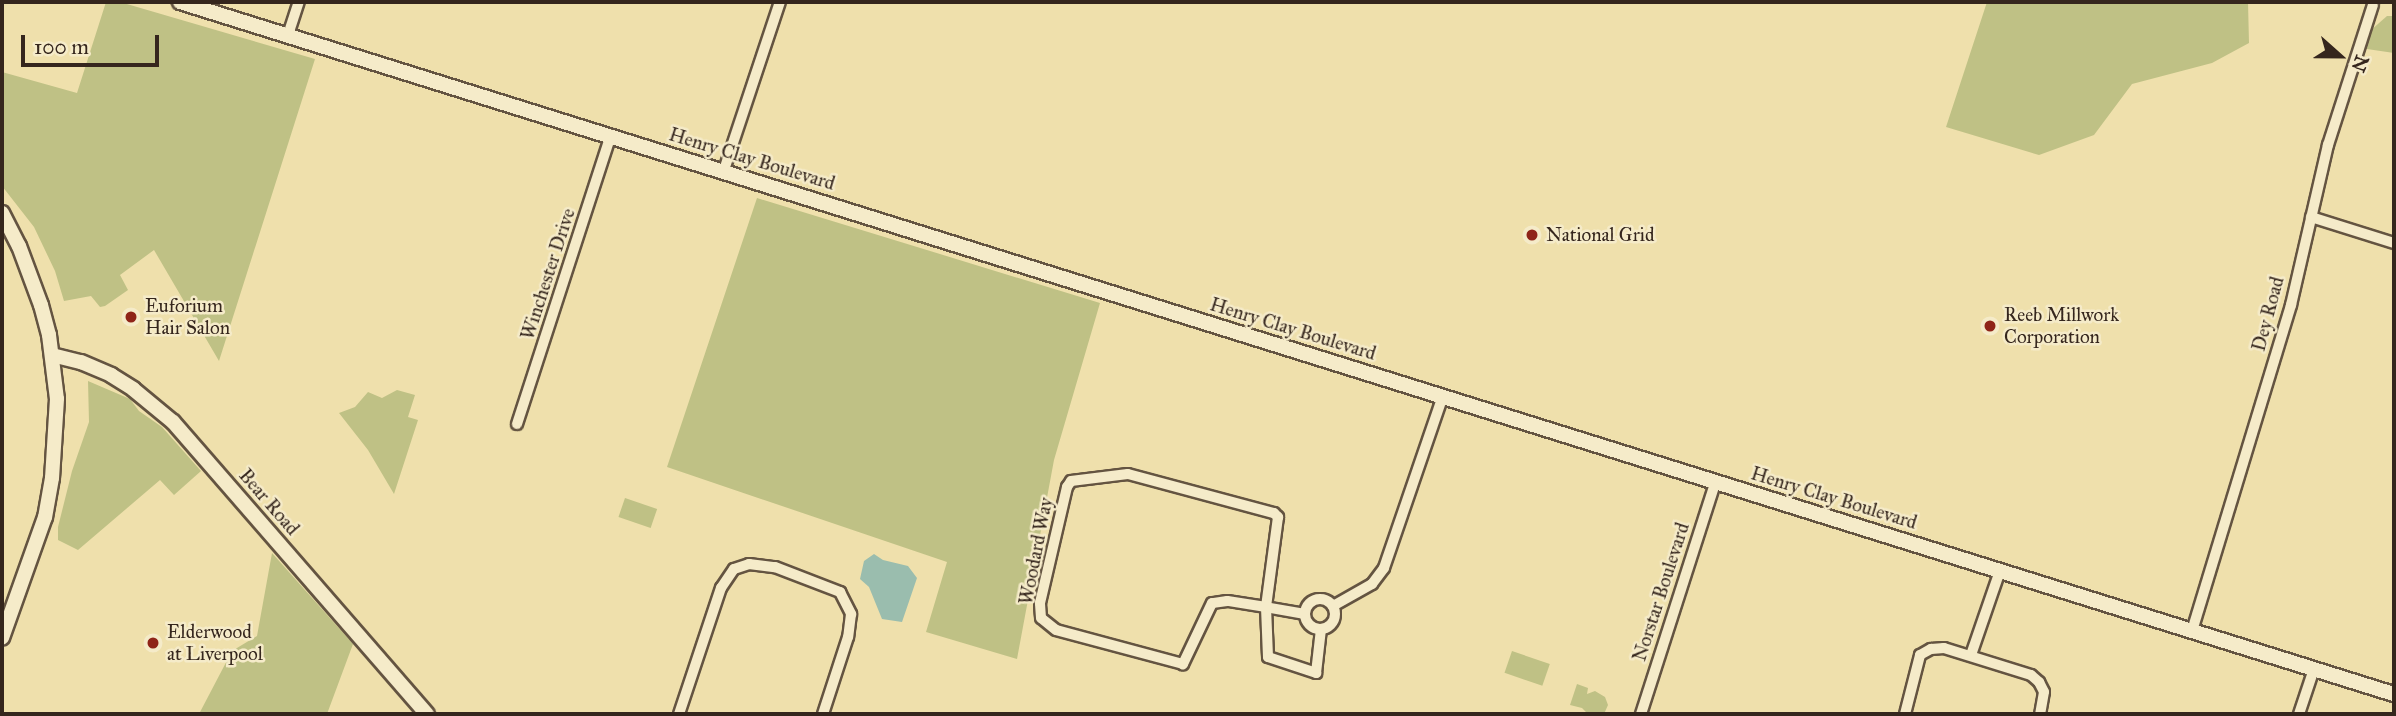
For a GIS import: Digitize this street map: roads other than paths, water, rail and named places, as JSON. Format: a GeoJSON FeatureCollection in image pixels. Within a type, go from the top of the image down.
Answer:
{"type":"FeatureCollection","features":[{"type":"Feature","properties":{"kind":"main road","name":"Henry Clay Boulevard"},"geometry":{"type":"LineString","coordinates":[[180,2],[2394,694]]}},
{"type":"Feature","properties":{"kind":"main road"},"geometry":{"type":"LineString","coordinates":[[2,213],[33,279],[52,355],[57,399],[52,478],[45,517],[2,638]]}},
{"type":"Feature","properties":{"kind":"main road","name":"Bear Road"},"geometry":{"type":"LineString","coordinates":[[52,355],[81,362],[111,375],[133,389],[173,422],[427,714]]}},
{"type":"Feature","properties":{"kind":"street"},"geometry":{"type":"LineString","coordinates":[[288,35],[299,2]]}},
{"type":"Feature","properties":{"kind":"street"},"geometry":{"type":"LineString","coordinates":[[724,170],[780,2]]}},
{"type":"Feature","properties":{"kind":"street","name":"Dey Road"},"geometry":{"type":"LineString","coordinates":[[2192,631],[2291,305],[2347,81],[2373,5]]}},
{"type":"Feature","properties":{"kind":"street","name":"Winchester Drive"},"geometry":{"type":"LineString","coordinates":[[517,424],[611,135]]}},
{"type":"Feature","properties":{"kind":"street"},"geometry":{"type":"LineString","coordinates":[[2311,217],[2394,243]]}},
{"type":"Feature","properties":{"kind":"street"},"geometry":{"type":"LineString","coordinates":[[1321,629],[1311,627],[1305,614],[1310,602],[1318,598],[1333,606],[1372,584],[1384,568],[1443,396]]}},
{"type":"Feature","properties":{"kind":"street","name":"Woodard Way"},"geometry":{"type":"LineString","coordinates":[[1305,614],[1266,607],[1227,601],[1212,603],[1206,610],[1184,664],[1056,630],[1041,618],[1040,603],[1067,487],[1071,481],[1128,474],[1274,513],[1278,517],[1266,607],[1268,657],[1316,673],[1321,629],[1334,621],[1333,606]]}},
{"type":"Feature","properties":{"kind":"street","name":"Norstar Boulevard"},"geometry":{"type":"LineString","coordinates":[[1641,714],[1716,481]]}},
{"type":"Feature","properties":{"kind":"street"},"geometry":{"type":"LineString","coordinates":[[679,714],[720,588],[734,569],[749,564],[775,567],[840,592],[851,614],[848,638],[823,714]]}},
{"type":"Feature","properties":{"kind":"street"},"geometry":{"type":"LineString","coordinates":[[1971,655],[2000,571]]}},
{"type":"Feature","properties":{"kind":"street"},"geometry":{"type":"LineString","coordinates":[[1905,714],[1920,654],[1931,649],[1944,648],[2031,675],[2039,682],[2044,692],[2040,714]]}},
{"type":"Feature","properties":{"kind":"street"},"geometry":{"type":"LineString","coordinates":[[2299,714],[2314,669]]}},
{"type":"Feature","properties":{"kind":"place","name":"National Grid"},"geometry":{"type":"Point","coordinates":[1532,235]}},
{"type":"Feature","properties":{"kind":"place","name":"Euforium Hair Salon"},"geometry":{"type":"Point","coordinates":[131,317]}},
{"type":"Feature","properties":{"kind":"place","name":"Reeb Millwork Corporation"},"geometry":{"type":"Point","coordinates":[1990,326]}},
{"type":"Feature","properties":{"kind":"place","name":"Elderwood at Liverpool"},"geometry":{"type":"Point","coordinates":[153,643]}}]}
